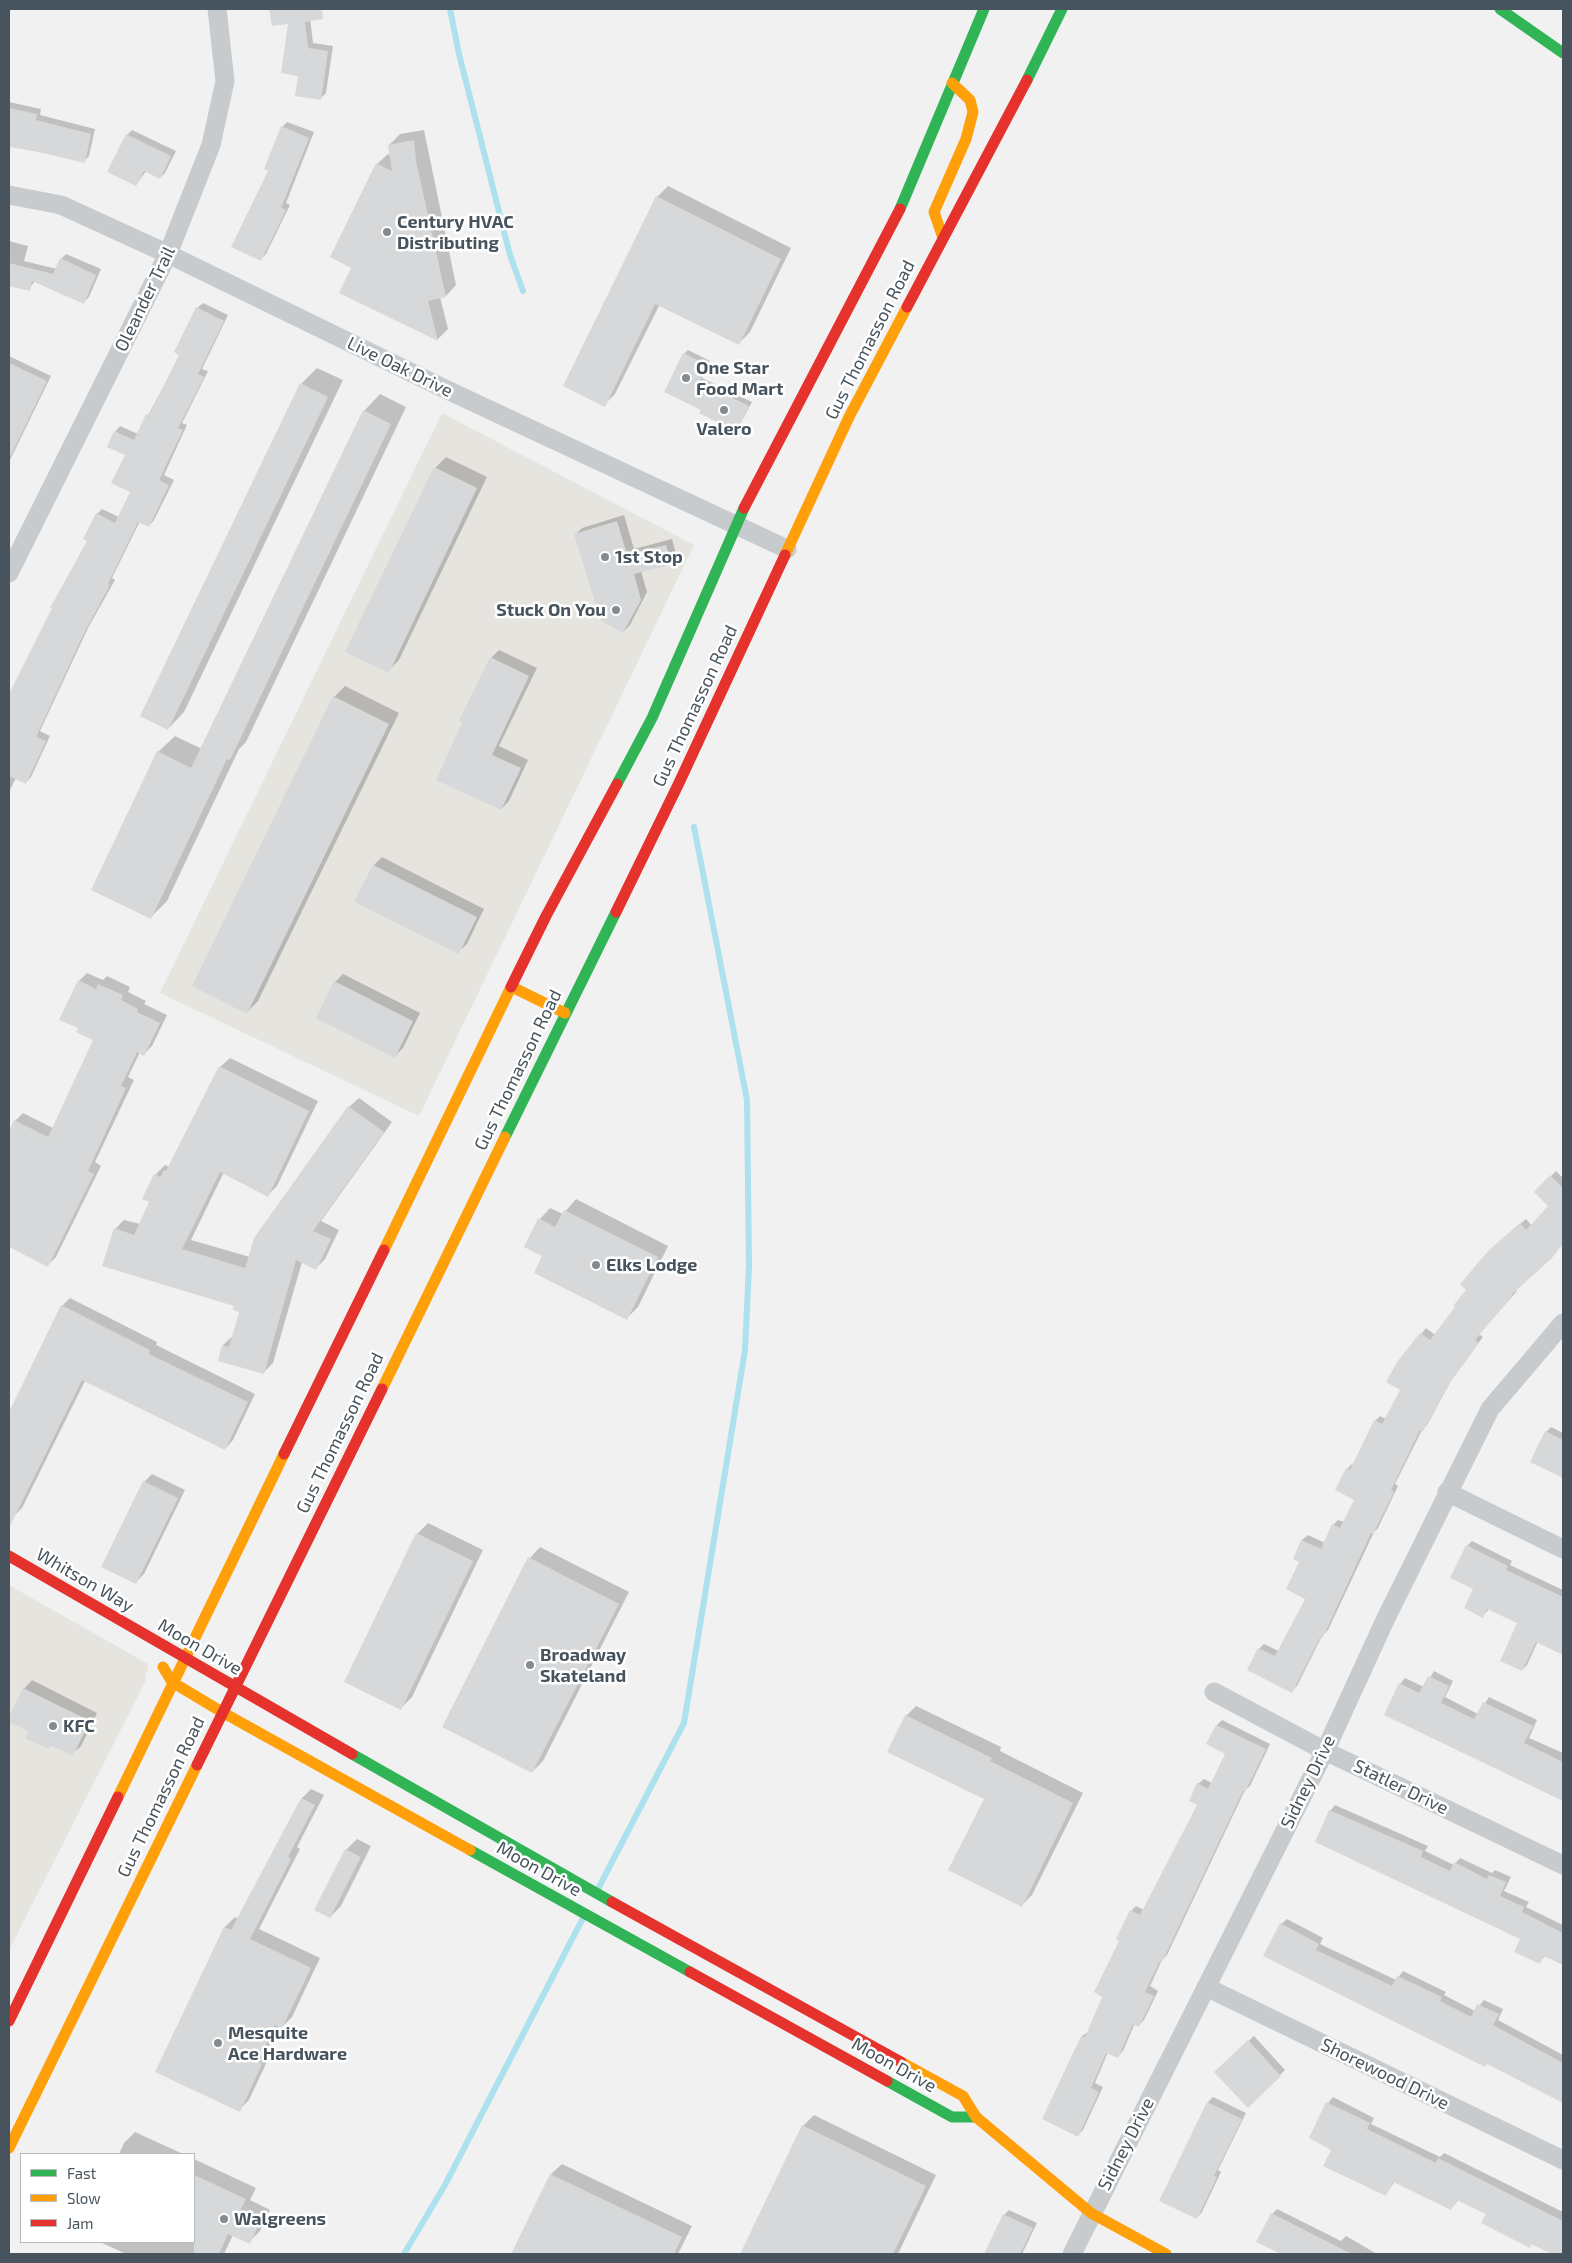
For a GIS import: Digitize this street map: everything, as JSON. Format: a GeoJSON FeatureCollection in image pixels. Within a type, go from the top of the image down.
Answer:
{"type":"FeatureCollection","features":[{"type":"Feature","properties":{"kind":"main road","name":"Gus Thomasson Road"},"geometry":{"type":"LineString","coordinates":[[9,2021],[172,1682],[559,891],[652,718],[735,525],[905,199],[984,9]]}},
{"type":"Feature","properties":{"kind":"main road","name":"Gus Thomasson Road"},"geometry":{"type":"LineString","coordinates":[[9,2148],[678,785],[850,417],[1020,94],[1062,9]]}},
{"type":"Feature","properties":{"kind":"main road"},"geometry":{"type":"LineString","coordinates":[[1500,9],[1563,53]]}},
{"type":"Feature","properties":{"kind":"main road"},"geometry":{"type":"LineString","coordinates":[[943,238],[934,212],[966,139],[973,112],[970,100],[952,83]]}},
{"type":"Feature","properties":{"kind":"main road"},"geometry":{"type":"LineString","coordinates":[[512,987],[565,1013]]}},
{"type":"Feature","properties":{"kind":"main road","name":"Whitson Way"},"geometry":{"type":"LineString","coordinates":[[9,1556],[143,1634]]}},
{"type":"Feature","properties":{"kind":"main road","name":"Moon Drive"},"geometry":{"type":"LineString","coordinates":[[143,1634],[561,1874],[963,2096],[976,2117],[1091,2214],[1166,2254]]}},
{"type":"Feature","properties":{"kind":"main road","name":"Moon Drive"},"geometry":{"type":"LineString","coordinates":[[143,1634],[172,1682],[222,1712],[952,2117],[976,2117]]}},
{"type":"Feature","properties":{"kind":"street","name":"Oleander Trail"},"geometry":{"type":"LineString","coordinates":[[9,573],[168,254],[211,145],[225,81],[217,9]]}},
{"type":"Feature","properties":{"kind":"street","name":"Live Oak Drive"},"geometry":{"type":"LineString","coordinates":[[9,195],[61,205],[168,254],[443,388],[788,549]]}},
{"type":"Feature","properties":{"kind":"street","name":"Sidney Drive"},"geometry":{"type":"LineString","coordinates":[[1072,2254],[1325,1751],[1386,1618],[1447,1492],[1490,1409],[1563,1323]]}},
{"type":"Feature","properties":{"kind":"street"},"geometry":{"type":"LineString","coordinates":[[1447,1492],[1563,1548]]}},
{"type":"Feature","properties":{"kind":"street","name":"Statler Drive"},"geometry":{"type":"LineString","coordinates":[[1214,1692],[1325,1751],[1563,1865]]}},
{"type":"Feature","properties":{"kind":"street","name":"Shorewood Drive"},"geometry":{"type":"LineString","coordinates":[[1206,1988],[1563,2160]]}},
{"type":"Feature","properties":{"kind":"shaded area"},"geometry":{"type":"Polygon","coordinates":[[[442,413],[694,545],[419,1116],[160,993],[442,413]]]}},
{"type":"Feature","properties":{"kind":"shaded area"},"geometry":{"type":"Polygon","coordinates":[[[9,1585],[148,1664],[145,1682],[9,1950],[9,1585]]]}},
{"type":"Feature","properties":{"kind":"building"},"geometry":{"type":"Polygon","coordinates":[[[269,9],[322,9],[323,19],[305,22],[308,48],[328,51],[321,100],[295,96],[298,76],[281,73],[288,24],[272,26],[269,9]]]}},
{"type":"Feature","properties":{"kind":"building"},"geometry":{"type":"Polygon","coordinates":[[[9,108],[37,114],[36,120],[91,134],[85,163],[9,147],[9,108]]]}},
{"type":"Feature","properties":{"kind":"building"},"geometry":{"type":"Polygon","coordinates":[[[281,126],[309,138],[281,208],[286,210],[261,261],[231,247],[268,171],[264,169],[281,126]]]}},
{"type":"Feature","properties":{"kind":"building"},"geometry":{"type":"Polygon","coordinates":[[[126,134],[171,156],[160,179],[144,171],[136,186],[107,172],[126,134]]]}},
{"type":"Feature","properties":{"kind":"building","name":"Century HVAC Distributing"},"geometry":{"type":"Polygon","coordinates":[[[414,140],[416,161],[446,297],[428,301],[438,341],[339,293],[351,268],[330,257],[376,163],[392,171],[388,145],[414,140]]]}},
{"type":"Feature","properties":{"kind":"building"},"geometry":{"type":"Polygon","coordinates":[[[656,196],[781,259],[739,345],[655,304],[605,407],[563,386],[656,196]]]}},
{"type":"Feature","properties":{"kind":"building"},"geometry":{"type":"Polygon","coordinates":[[[60,258],[96,275],[84,304],[32,281],[30,291],[9,286],[9,263],[53,274],[60,258]]]}},
{"type":"Feature","properties":{"kind":"building"},"geometry":{"type":"Polygon","coordinates":[[[196,307],[224,321],[198,374],[204,377],[178,428],[183,430],[159,480],[169,485],[149,527],[138,522],[108,584],[110,585],[83,635],[36,737],[46,741],[26,784],[9,776],[9,694],[52,608],[50,608],[87,541],[83,539],[96,513],[115,523],[130,492],[111,483],[125,455],[107,447],[114,431],[134,440],[146,414],[149,415],[179,355],[174,352],[196,307]]]}},
{"type":"Feature","properties":{"kind":"building"},"geometry":{"type":"Polygon","coordinates":[[[683,353],[707,365],[699,382],[749,406],[737,432],[699,413],[701,410],[664,392],[683,353]]]}},
{"type":"Feature","properties":{"kind":"building"},"geometry":{"type":"Polygon","coordinates":[[[9,363],[47,381],[9,459],[9,363]]]}},
{"type":"Feature","properties":{"kind":"building"},"geometry":{"type":"Polygon","coordinates":[[[300,383],[328,397],[168,730],[140,716],[300,383]]]}},
{"type":"Feature","properties":{"kind":"building"},"geometry":{"type":"Polygon","coordinates":[[[363,410],[391,424],[230,760],[227,759],[151,919],[91,890],[157,751],[191,768],[363,410]]]}},
{"type":"Feature","properties":{"kind":"building"},"geometry":{"type":"Polygon","coordinates":[[[434,467],[477,488],[389,673],[345,652],[434,467]]]}},
{"type":"Feature","properties":{"kind":"building"},"geometry":{"type":"Polygon","coordinates":[[[617,521],[627,554],[666,545],[671,565],[634,574],[641,600],[623,633],[601,621],[574,534],[617,521]]]}},
{"type":"Feature","properties":{"kind":"building"},"geometry":{"type":"Polygon","coordinates":[[[490,657],[529,676],[492,755],[521,768],[501,810],[436,780],[462,723],[459,721],[490,657]]]}},
{"type":"Feature","properties":{"kind":"building"},"geometry":{"type":"Polygon","coordinates":[[[333,696],[389,724],[247,1014],[192,986],[333,696]]]}},
{"type":"Feature","properties":{"kind":"building"},"geometry":{"type":"Polygon","coordinates":[[[373,865],[477,917],[459,954],[354,902],[373,865]]]}},
{"type":"Feature","properties":{"kind":"building"},"geometry":{"type":"Polygon","coordinates":[[[78,980],[96,989],[98,984],[123,995],[121,1000],[138,1009],[137,1012],[160,1023],[144,1056],[137,1052],[121,1086],[126,1088],[88,1171],[94,1174],[48,1267],[9,1247],[9,1131],[14,1120],[48,1137],[93,1040],[76,1032],[78,1028],[59,1020],[78,980]]]}},
{"type":"Feature","properties":{"kind":"building"},"geometry":{"type":"Polygon","coordinates":[[[334,981],[413,1021],[395,1058],[316,1018],[334,981]]]}},
{"type":"Feature","properties":{"kind":"building"},"geometry":{"type":"Polygon","coordinates":[[[219,1066],[309,1111],[268,1197],[220,1172],[182,1249],[245,1268],[254,1238],[348,1106],[384,1132],[313,1231],[331,1239],[316,1270],[296,1260],[264,1374],[218,1361],[222,1345],[229,1347],[239,1312],[233,1310],[234,1306],[102,1266],[114,1228],[134,1235],[149,1202],[142,1199],[154,1174],[161,1177],[164,1170],[166,1171],[219,1066]]]}},
{"type":"Feature","properties":{"kind":"building"},"geometry":{"type":"Polygon","coordinates":[[[1550,1175],[1563,1188],[1563,1244],[1551,1259],[1511,1295],[1475,1340],[1479,1343],[1449,1384],[1423,1431],[1420,1430],[1391,1490],[1394,1492],[1373,1534],[1371,1533],[1323,1637],[1321,1636],[1292,1693],[1247,1670],[1258,1648],[1275,1656],[1305,1599],[1286,1589],[1299,1562],[1293,1559],[1301,1540],[1321,1549],[1332,1524],[1340,1528],[1354,1500],[1335,1490],[1346,1468],[1350,1470],[1374,1420],[1382,1424],[1400,1390],[1386,1382],[1397,1362],[1420,1333],[1430,1340],[1466,1290],[1460,1284],[1489,1250],[1520,1223],[1526,1230],[1548,1206],[1534,1192],[1550,1175]]]}},
{"type":"Feature","properties":{"kind":"building","name":"Elks Lodge"},"geometry":{"type":"Polygon","coordinates":[[[564,1210],[658,1257],[627,1320],[534,1273],[542,1256],[524,1247],[538,1218],[555,1227],[564,1210]]]}},
{"type":"Feature","properties":{"kind":"building"},"geometry":{"type":"Polygon","coordinates":[[[61,1305],[150,1350],[149,1354],[248,1402],[225,1450],[82,1380],[9,1528],[9,1412],[61,1305]]]}},
{"type":"Feature","properties":{"kind":"building"},"geometry":{"type":"Polygon","coordinates":[[[1545,1431],[1563,1440],[1563,1478],[1530,1462],[1545,1431]]]}},
{"type":"Feature","properties":{"kind":"building"},"geometry":{"type":"Polygon","coordinates":[[[143,1481],[178,1498],[136,1584],[101,1567],[143,1481]]]}},
{"type":"Feature","properties":{"kind":"building"},"geometry":{"type":"Polygon","coordinates":[[[416,1533],[473,1561],[401,1710],[344,1682],[416,1533]]]}},
{"type":"Feature","properties":{"kind":"building"},"geometry":{"type":"Polygon","coordinates":[[[1466,1545],[1508,1566],[1506,1570],[1563,1597],[1563,1655],[1536,1642],[1522,1671],[1500,1661],[1517,1623],[1487,1609],[1483,1618],[1464,1608],[1473,1589],[1450,1578],[1466,1545]]]}},
{"type":"Feature","properties":{"kind":"building","name":"Broadway Skateland"},"geometry":{"type":"Polygon","coordinates":[[[528,1557],[619,1604],[532,1773],[442,1727],[528,1557]]]}},
{"type":"Feature","properties":{"kind":"building"},"geometry":{"type":"Polygon","coordinates":[[[1428,1676],[1449,1686],[1441,1703],[1474,1719],[1483,1702],[1533,1726],[1524,1743],[1563,1762],[1563,1801],[1384,1715],[1399,1683],[1419,1693],[1428,1676]]]}},
{"type":"Feature","properties":{"kind":"building","name":"KFC"},"geometry":{"type":"Polygon","coordinates":[[[23,1688],[90,1721],[73,1756],[50,1745],[48,1749],[25,1738],[29,1731],[9,1722],[9,1717],[23,1688]]]}},
{"type":"Feature","properties":{"kind":"building"},"geometry":{"type":"Polygon","coordinates":[[[905,1715],[992,1758],[990,1761],[1073,1803],[1022,1907],[948,1870],[984,1799],[887,1752],[905,1715]]]}},
{"type":"Feature","properties":{"kind":"building"},"geometry":{"type":"Polygon","coordinates":[[[1216,1725],[1266,1749],[1245,1792],[1243,1791],[1162,1962],[1160,1961],[1145,1992],[1154,1996],[1139,2027],[1133,2024],[1118,2058],[1106,2053],[1091,2088],[1099,2092],[1078,2137],[1042,2119],[1081,2036],[1085,2037],[1102,1997],[1094,1992],[1119,1941],[1116,1939],[1130,1910],[1140,1915],[1197,1805],[1189,1801],[1197,1783],[1208,1789],[1225,1754],[1206,1744],[1216,1725]]]}},
{"type":"Feature","properties":{"kind":"building"},"geometry":{"type":"Polygon","coordinates":[[[301,1798],[315,1805],[288,1857],[291,1859],[250,1939],[311,1968],[282,2028],[275,2025],[258,2061],[262,2064],[240,2112],[155,2072],[224,1927],[231,1930],[301,1798]]]}},
{"type":"Feature","properties":{"kind":"building"},"geometry":{"type":"Polygon","coordinates":[[[1329,1810],[1423,1851],[1421,1857],[1450,1871],[1454,1862],[1487,1879],[1489,1875],[1506,1882],[1500,1896],[1524,1907],[1522,1912],[1563,1933],[1563,1965],[1544,1956],[1540,1964],[1514,1952],[1520,1939],[1315,1842],[1329,1810]]]}},
{"type":"Feature","properties":{"kind":"building"},"geometry":{"type":"Polygon","coordinates":[[[345,1849],[361,1857],[330,1918],[314,1910],[345,1849]]]}},
{"type":"Feature","properties":{"kind":"building"},"geometry":{"type":"Polygon","coordinates":[[[1280,1923],[1319,1944],[1316,1950],[1392,1986],[1397,1976],[1442,1997],[1440,2001],[1471,2017],[1477,2004],[1499,2014],[1493,2025],[1563,2063],[1563,2103],[1487,2064],[1485,2067],[1263,1956],[1280,1923]]]}},
{"type":"Feature","properties":{"kind":"building"},"geometry":{"type":"Polygon","coordinates":[[[1248,2040],[1281,2076],[1248,2108],[1214,2072],[1248,2040]]]}},
{"type":"Feature","properties":{"kind":"building"},"geometry":{"type":"Polygon","coordinates":[[[1207,2102],[1242,2119],[1214,2176],[1217,2177],[1197,2219],[1159,2201],[1207,2102]]]}},
{"type":"Feature","properties":{"kind":"building"},"geometry":{"type":"Polygon","coordinates":[[[1326,2102],[1370,2123],[1367,2129],[1436,2163],[1438,2158],[1563,2221],[1563,2254],[1552,2254],[1531,2244],[1530,2248],[1481,2223],[1486,2214],[1457,2200],[1451,2210],[1393,2182],[1386,2196],[1323,2166],[1331,2150],[1309,2138],[1326,2102]]]}},
{"type":"Feature","properties":{"kind":"building"},"geometry":{"type":"Polygon","coordinates":[[[802,2125],[926,2186],[893,2254],[740,2254],[802,2125]]]}},
{"type":"Feature","properties":{"kind":"building"},"geometry":{"type":"Polygon","coordinates":[[[550,2174],[682,2237],[674,2254],[511,2254],[550,2174]]]}},
{"type":"Feature","properties":{"kind":"building","name":"Walgreens"},"geometry":{"type":"Polygon","coordinates":[[[195,2175],[246,2199],[240,2211],[260,2221],[250,2244],[228,2234],[219,2254],[194,2254],[195,2175]]]}},
{"type":"Feature","properties":{"kind":"building"},"geometry":{"type":"Polygon","coordinates":[[[1271,2213],[1352,2254],[1281,2254],[1256,2242],[1271,2213]]]}},
{"type":"Feature","properties":{"kind":"building"},"geometry":{"type":"Polygon","coordinates":[[[1003,2214],[1033,2228],[1020,2254],[984,2254],[1003,2214]]]}},
{"type":"Feature","properties":{"kind":"waterway"},"geometry":{"type":"LineString","coordinates":[[450,9],[459,54],[510,255],[523,291]]}},
{"type":"Feature","properties":{"kind":"waterway"},"geometry":{"type":"LineString","coordinates":[[598,1889],[684,1723],[745,1350],[749,1266],[747,1100],[694,827]]}},
{"type":"Feature","properties":{"kind":"waterway"},"geometry":{"type":"LineString","coordinates":[[404,2254],[445,2185],[582,1920]]}},
{"type":"Feature","properties":{"kind":"traffic: fast"},"geometry":{"type":"LineString","coordinates":[[900,209],[984,9]]}},
{"type":"Feature","properties":{"kind":"traffic: fast"},"geometry":{"type":"LineString","coordinates":[[1027,80],[1062,9]]}},
{"type":"Feature","properties":{"kind":"traffic: fast"},"geometry":{"type":"LineString","coordinates":[[1500,9],[1563,53]]}},
{"type":"Feature","properties":{"kind":"traffic: fast"},"geometry":{"type":"LineString","coordinates":[[617,784],[652,718],[744,508]]}},
{"type":"Feature","properties":{"kind":"traffic: fast"},"geometry":{"type":"LineString","coordinates":[[505,1137],[616,912]]}},
{"type":"Feature","properties":{"kind":"traffic: fast"},"geometry":{"type":"LineString","coordinates":[[352,1754],[612,1902]]}},
{"type":"Feature","properties":{"kind":"traffic: fast"},"geometry":{"type":"LineString","coordinates":[[470,1850],[690,1972]]}},
{"type":"Feature","properties":{"kind":"traffic: fast"},"geometry":{"type":"LineString","coordinates":[[887,2081],[952,2117],[976,2117]]}},
{"type":"Feature","properties":{"kind":"traffic: slow"},"geometry":{"type":"LineString","coordinates":[[943,238],[934,212],[966,139],[973,112],[970,100],[952,83]]}},
{"type":"Feature","properties":{"kind":"traffic: slow"},"geometry":{"type":"LineString","coordinates":[[785,555],[849,417],[907,307]]}},
{"type":"Feature","properties":{"kind":"traffic: slow"},"geometry":{"type":"LineString","coordinates":[[384,1250],[511,987]]}},
{"type":"Feature","properties":{"kind":"traffic: slow"},"geometry":{"type":"LineString","coordinates":[[512,987],[565,1013]]}},
{"type":"Feature","properties":{"kind":"traffic: slow"},"geometry":{"type":"LineString","coordinates":[[382,1389],[505,1137]]}},
{"type":"Feature","properties":{"kind":"traffic: slow"},"geometry":{"type":"LineString","coordinates":[[118,1797],[284,1454]]}},
{"type":"Feature","properties":{"kind":"traffic: slow"},"geometry":{"type":"LineString","coordinates":[[163,1667],[172,1682],[222,1712],[470,1850]]}},
{"type":"Feature","properties":{"kind":"traffic: slow"},"geometry":{"type":"LineString","coordinates":[[9,2148],[197,1765]]}},
{"type":"Feature","properties":{"kind":"traffic: slow"},"geometry":{"type":"LineString","coordinates":[[901,2062],[963,2096],[976,2117],[1091,2213],[1166,2254]]}},
{"type":"Feature","properties":{"kind":"traffic: jam"},"geometry":{"type":"LineString","coordinates":[[907,307],[1027,80]]}},
{"type":"Feature","properties":{"kind":"traffic: jam"},"geometry":{"type":"LineString","coordinates":[[744,508],[900,209]]}},
{"type":"Feature","properties":{"kind":"traffic: jam"},"geometry":{"type":"LineString","coordinates":[[616,912],[678,785],[785,555]]}},
{"type":"Feature","properties":{"kind":"traffic: jam"},"geometry":{"type":"LineString","coordinates":[[511,987],[546,916],[617,784]]}},
{"type":"Feature","properties":{"kind":"traffic: jam"},"geometry":{"type":"LineString","coordinates":[[284,1454],[384,1250]]}},
{"type":"Feature","properties":{"kind":"traffic: jam"},"geometry":{"type":"LineString","coordinates":[[197,1765],[382,1389]]}},
{"type":"Feature","properties":{"kind":"traffic: jam"},"geometry":{"type":"LineString","coordinates":[[9,1556],[352,1754]]}},
{"type":"Feature","properties":{"kind":"traffic: jam"},"geometry":{"type":"LineString","coordinates":[[9,2021],[118,1797]]}},
{"type":"Feature","properties":{"kind":"traffic: jam"},"geometry":{"type":"LineString","coordinates":[[612,1902],[901,2062]]}},
{"type":"Feature","properties":{"kind":"traffic: jam"},"geometry":{"type":"LineString","coordinates":[[690,1972],[887,2081]]}},
{"type":"Feature","properties":{"kind":"place","name":"Century HVAC Distributing"},"geometry":{"type":"Point","coordinates":[387,232]}},
{"type":"Feature","properties":{"kind":"place","name":"One Star Food Mart"},"geometry":{"type":"Point","coordinates":[686,378]}},
{"type":"Feature","properties":{"kind":"place","name":"Valero"},"geometry":{"type":"Point","coordinates":[724,410]}},
{"type":"Feature","properties":{"kind":"place","name":"1st Stop"},"geometry":{"type":"Point","coordinates":[605,557]}},
{"type":"Feature","properties":{"kind":"place","name":"Stuck On You"},"geometry":{"type":"Point","coordinates":[616,610]}},
{"type":"Feature","properties":{"kind":"place","name":"Elks Lodge"},"geometry":{"type":"Point","coordinates":[596,1265]}},
{"type":"Feature","properties":{"kind":"place","name":"Broadway Skateland"},"geometry":{"type":"Point","coordinates":[530,1665]}},
{"type":"Feature","properties":{"kind":"place","name":"KFC"},"geometry":{"type":"Point","coordinates":[53,1726]}},
{"type":"Feature","properties":{"kind":"place","name":"Mesquite Ace Hardware"},"geometry":{"type":"Point","coordinates":[218,2043]}},
{"type":"Feature","properties":{"kind":"place","name":"Walgreens"},"geometry":{"type":"Point","coordinates":[224,2219]}}]}
